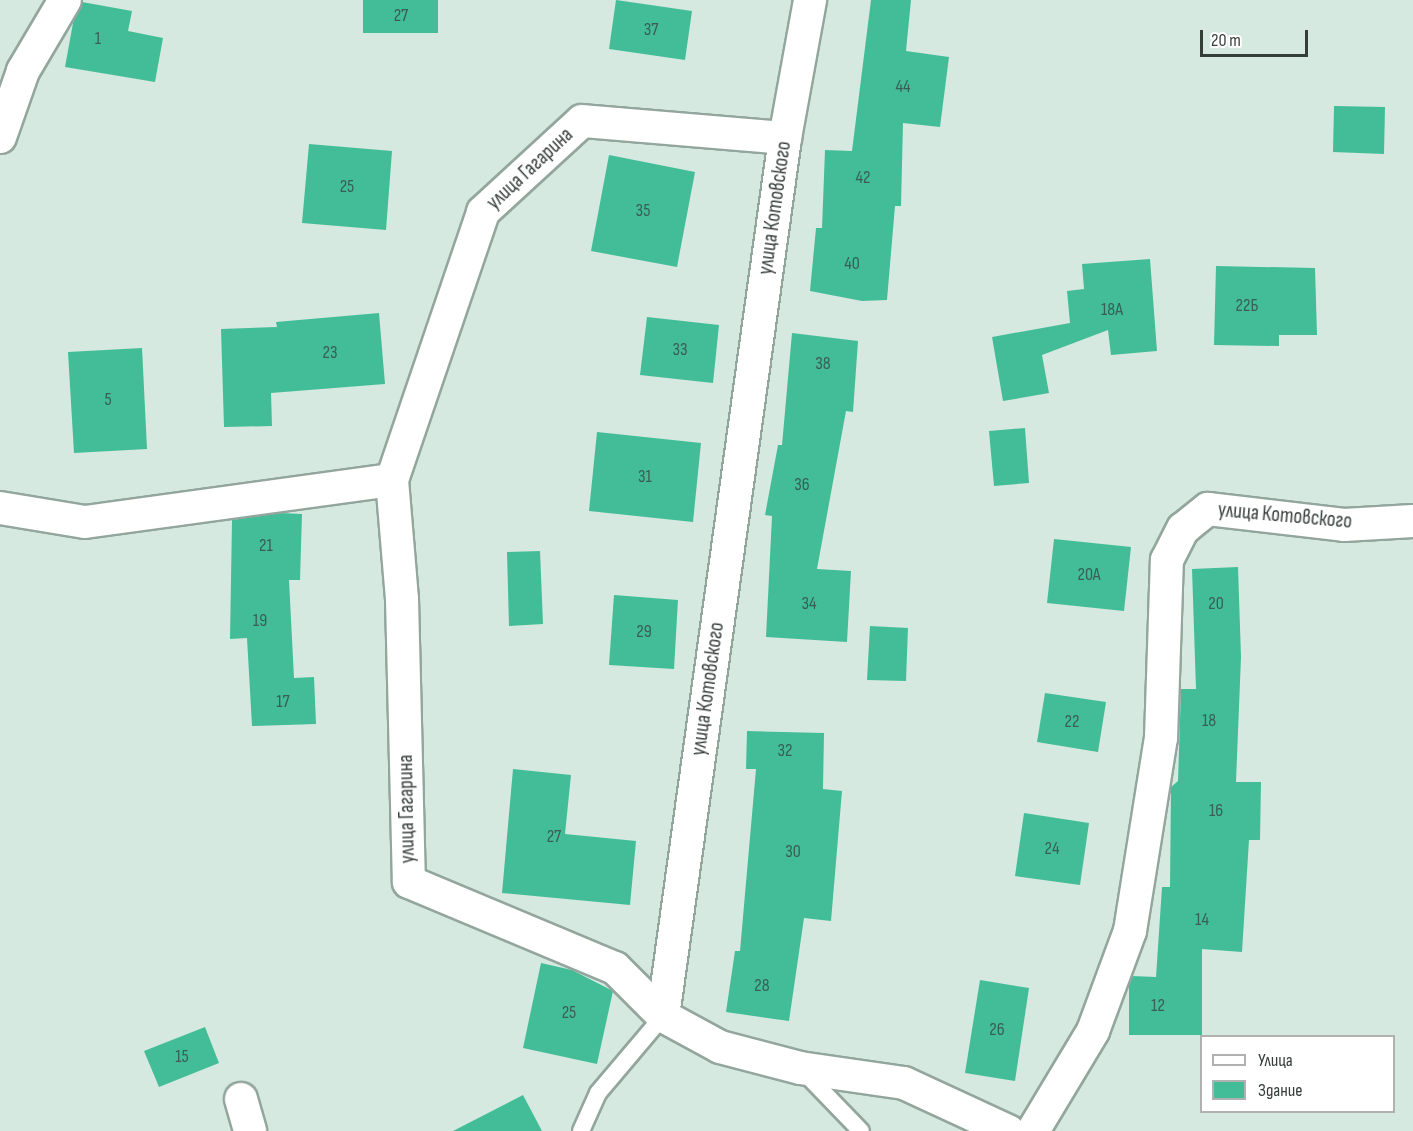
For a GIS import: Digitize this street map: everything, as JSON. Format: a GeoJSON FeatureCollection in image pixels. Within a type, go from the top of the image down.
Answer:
{"type":"FeatureCollection","features":[{"type":"Feature","properties":{"kind":"street"},"geometry":{"type":"LineString","coordinates":[[0,136],[23,71],[65,0]]}},
{"type":"Feature","properties":{"kind":"street","name":"улица Котовского"},"geometry":{"type":"LineString","coordinates":[[663,1016],[785,138],[810,0]]}},
{"type":"Feature","properties":{"kind":"street","name":"улица Гагарина"},"geometry":{"type":"LineString","coordinates":[[663,1016],[615,968],[409,882],[402,599],[392,480],[483,212],[582,121],[785,138]]}},
{"type":"Feature","properties":{"kind":"street"},"geometry":{"type":"LineString","coordinates":[[0,508],[85,522],[392,480]]}},
{"type":"Feature","properties":{"kind":"street","name":"улица Котовского"},"geometry":{"type":"LineString","coordinates":[[1033,1131],[1093,1031],[1130,931],[1161,738],[1167,560],[1183,529],[1208,509],[1344,525],[1413,521]]}},
{"type":"Feature","properties":{"kind":"street"},"geometry":{"type":"LineString","coordinates":[[663,1016],[720,1047],[800,1068],[904,1083],[1008,1131]]}},
{"type":"Feature","properties":{"kind":"street"},"geometry":{"type":"LineString","coordinates":[[241,1100],[250,1131]]}},
{"type":"Feature","properties":{"kind":"lane"},"geometry":{"type":"LineString","coordinates":[[581,1131],[598,1094],[663,1016]]}},
{"type":"Feature","properties":{"kind":"lane"},"geometry":{"type":"LineString","coordinates":[[800,1068],[861,1131]]}},
{"type":"Feature","properties":{"kind":"building"},"geometry":{"type":"Polygon","coordinates":[[[363,0],[438,0],[438,33],[363,33],[363,0]]]}},
{"type":"Feature","properties":{"kind":"building"},"geometry":{"type":"Polygon","coordinates":[[[616,0],[692,11],[685,60],[609,49],[616,0]]]}},
{"type":"Feature","properties":{"kind":"building"},"geometry":{"type":"Polygon","coordinates":[[[871,0],[911,0],[906,51],[949,57],[940,127],[903,123],[901,206],[895,206],[887,300],[862,301],[810,291],[816,228],[822,228],[825,150],[852,151],[871,0]]]}},
{"type":"Feature","properties":{"kind":"building"},"geometry":{"type":"Polygon","coordinates":[[[82,2],[132,11],[128,31],[163,38],[155,82],[65,67],[73,23],[82,2]]]}},
{"type":"Feature","properties":{"kind":"building"},"geometry":{"type":"Polygon","coordinates":[[[1334,106],[1385,107],[1384,154],[1333,152],[1334,106]]]}},
{"type":"Feature","properties":{"kind":"building"},"geometry":{"type":"Polygon","coordinates":[[[309,144],[392,151],[386,230],[302,223],[309,144]]]}},
{"type":"Feature","properties":{"kind":"building"},"geometry":{"type":"Polygon","coordinates":[[[609,155],[695,172],[677,267],[591,251],[609,155]]]}},
{"type":"Feature","properties":{"kind":"building"},"geometry":{"type":"Polygon","coordinates":[[[1150,259],[1157,351],[1111,355],[1108,330],[1042,355],[1049,393],[1003,401],[992,337],[1070,323],[1067,291],[1084,289],[1082,264],[1150,259]]]}},
{"type":"Feature","properties":{"kind":"building"},"geometry":{"type":"Polygon","coordinates":[[[1216,266],[1315,268],[1317,335],[1279,335],[1279,346],[1214,345],[1216,266]]]}},
{"type":"Feature","properties":{"kind":"building"},"geometry":{"type":"Polygon","coordinates":[[[379,313],[385,384],[271,393],[272,426],[224,427],[221,329],[277,327],[276,322],[379,313]]]}},
{"type":"Feature","properties":{"kind":"building"},"geometry":{"type":"Polygon","coordinates":[[[647,317],[719,325],[713,383],[640,375],[647,317]]]}},
{"type":"Feature","properties":{"kind":"building"},"geometry":{"type":"Polygon","coordinates":[[[792,333],[858,341],[853,412],[846,411],[817,569],[851,571],[847,642],[766,637],[772,516],[765,515],[778,445],[782,445],[792,333]]]}},
{"type":"Feature","properties":{"kind":"building"},"geometry":{"type":"Polygon","coordinates":[[[142,348],[147,449],[74,453],[68,352],[142,348]]]}},
{"type":"Feature","properties":{"kind":"building"},"geometry":{"type":"Polygon","coordinates":[[[1025,428],[1029,483],[994,486],[989,431],[1025,428]]]}},
{"type":"Feature","properties":{"kind":"building"},"geometry":{"type":"Polygon","coordinates":[[[597,432],[701,443],[693,522],[589,511],[597,432]]]}},
{"type":"Feature","properties":{"kind":"building"},"geometry":{"type":"Polygon","coordinates":[[[280,513],[302,514],[300,580],[289,580],[294,678],[314,677],[316,724],[252,726],[247,638],[230,639],[232,520],[280,513]]]}},
{"type":"Feature","properties":{"kind":"building"},"geometry":{"type":"Polygon","coordinates":[[[1054,539],[1131,547],[1124,611],[1047,603],[1054,539]]]}},
{"type":"Feature","properties":{"kind":"building"},"geometry":{"type":"Polygon","coordinates":[[[540,551],[543,624],[509,626],[507,552],[540,551]]]}},
{"type":"Feature","properties":{"kind":"building"},"geometry":{"type":"Polygon","coordinates":[[[1238,567],[1241,657],[1236,782],[1261,782],[1260,840],[1249,840],[1242,952],[1202,949],[1202,1035],[1129,1035],[1129,984],[1132,976],[1156,977],[1162,887],[1170,887],[1171,787],[1178,781],[1181,689],[1196,689],[1192,569],[1238,567]]]}},
{"type":"Feature","properties":{"kind":"building"},"geometry":{"type":"Polygon","coordinates":[[[614,595],[678,600],[674,669],[609,665],[614,595]]]}},
{"type":"Feature","properties":{"kind":"building"},"geometry":{"type":"Polygon","coordinates":[[[870,626],[908,628],[906,681],[867,680],[870,626]]]}},
{"type":"Feature","properties":{"kind":"building"},"geometry":{"type":"Polygon","coordinates":[[[1045,693],[1106,702],[1098,752],[1037,742],[1045,693]]]}},
{"type":"Feature","properties":{"kind":"building"},"geometry":{"type":"Polygon","coordinates":[[[747,731],[824,733],[823,789],[842,791],[831,921],[804,918],[789,1021],[726,1012],[735,951],[740,951],[756,769],[746,769],[747,731]]]}},
{"type":"Feature","properties":{"kind":"building"},"geometry":{"type":"Polygon","coordinates":[[[513,769],[571,775],[565,834],[636,841],[630,905],[502,893],[513,769]]]}},
{"type":"Feature","properties":{"kind":"building"},"geometry":{"type":"Polygon","coordinates":[[[1024,813],[1089,823],[1080,885],[1015,876],[1024,813]]]}},
{"type":"Feature","properties":{"kind":"building"},"geometry":{"type":"Polygon","coordinates":[[[541,963],[572,970],[613,991],[597,1064],[523,1048],[541,963]]]}},
{"type":"Feature","properties":{"kind":"building"},"geometry":{"type":"Polygon","coordinates":[[[980,980],[1029,988],[1015,1081],[965,1073],[980,980]]]}},
{"type":"Feature","properties":{"kind":"building"},"geometry":{"type":"Polygon","coordinates":[[[205,1027],[219,1063],[159,1087],[144,1051],[205,1027]]]}},
{"type":"Feature","properties":{"kind":"building"},"geometry":{"type":"Polygon","coordinates":[[[523,1095],[542,1131],[453,1131],[523,1095]]]}}]}
